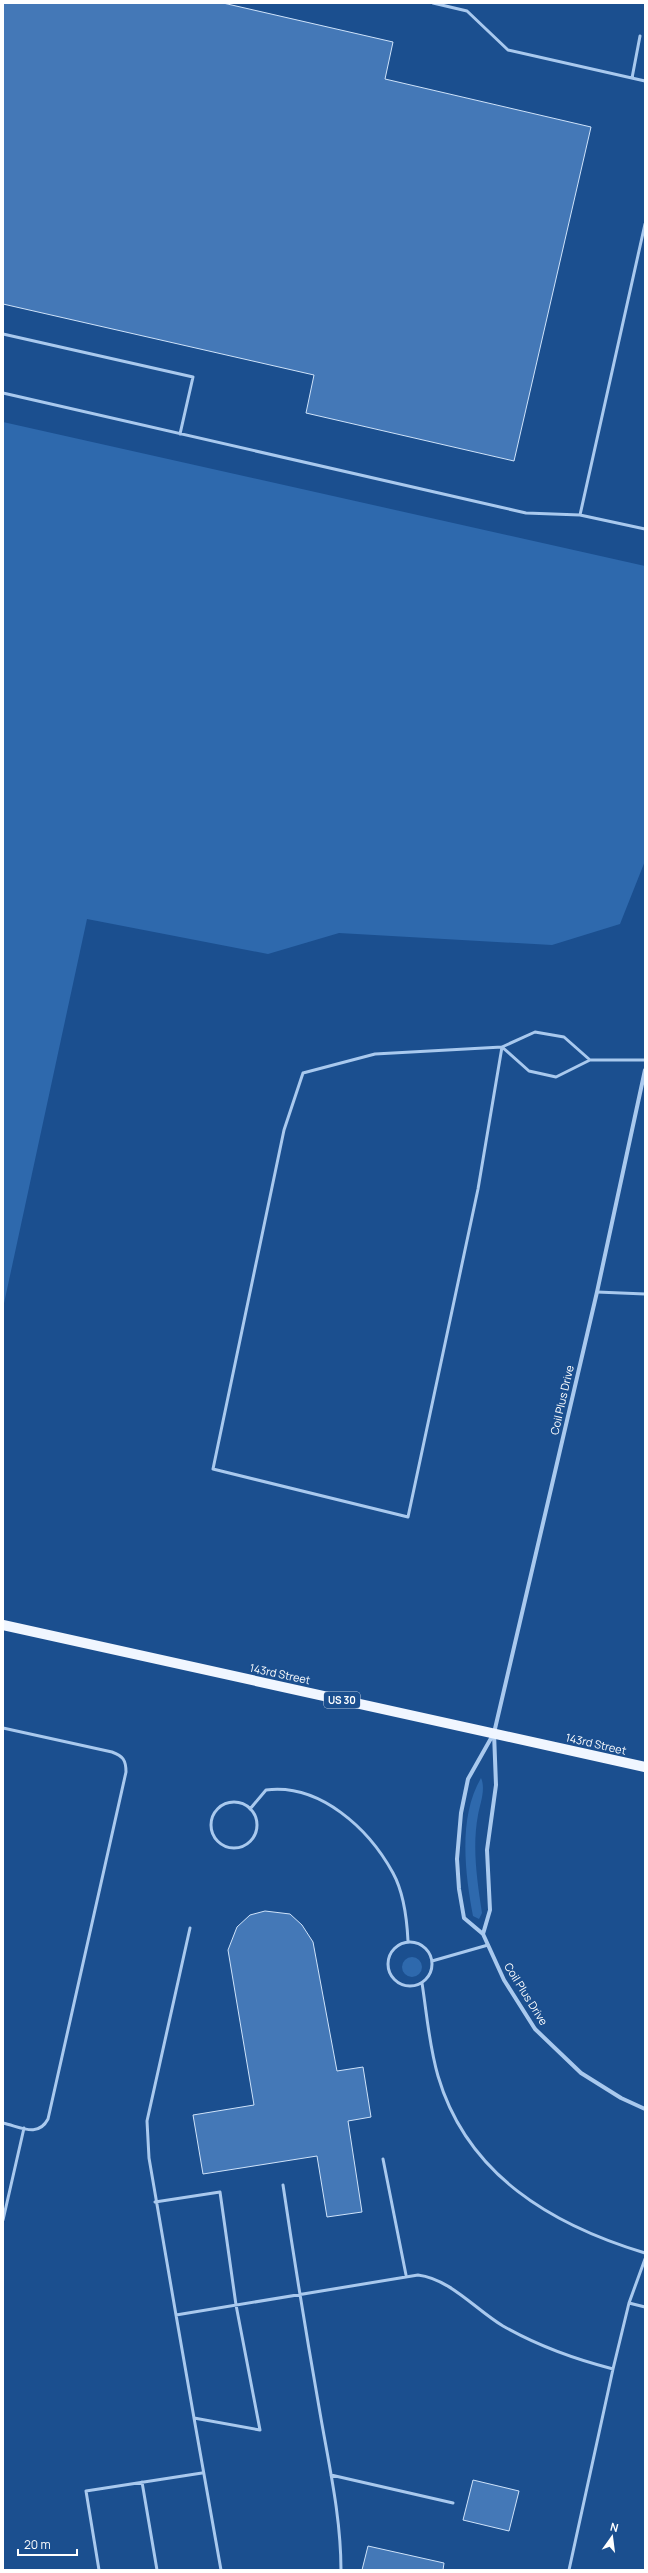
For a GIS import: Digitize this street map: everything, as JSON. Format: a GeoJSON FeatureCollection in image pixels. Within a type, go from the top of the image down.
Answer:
{"type":"FeatureCollection","features":[{"type":"Feature","properties":{"kind":"main road","name":"143rd Street"},"geometry":{"type":"LineString","coordinates":[[3,1625],[645,1767]]}},
{"type":"Feature","properties":{"kind":"street","name":"Coil Plus Drive"},"geometry":{"type":"LineString","coordinates":[[483,1934],[490,1910],[487,1850],[496,1785],[494,1733],[597,1292],[645,1070]]}},
{"type":"Feature","properties":{"kind":"street","name":"Coil Plus Drive"},"geometry":{"type":"LineString","coordinates":[[494,1733],[468,1779],[461,1813],[457,1859],[459,1889],[464,1918],[483,1934],[504,1980],[535,2029],[581,2073],[621,2098],[645,2109]]}},
{"type":"Feature","properties":{"kind":"lane"},"geometry":{"type":"LineString","coordinates":[[433,3],[467,11],[508,50],[645,81]]}},
{"type":"Feature","properties":{"kind":"lane"},"geometry":{"type":"LineString","coordinates":[[632,78],[640,36]]}},
{"type":"Feature","properties":{"kind":"lane"},"geometry":{"type":"LineString","coordinates":[[580,515],[645,224]]}},
{"type":"Feature","properties":{"kind":"lane"},"geometry":{"type":"LineString","coordinates":[[3,334],[193,377],[180,434]]}},
{"type":"Feature","properties":{"kind":"lane"},"geometry":{"type":"LineString","coordinates":[[3,392],[526,513],[580,515],[645,528]]}},
{"type":"Feature","properties":{"kind":"lane"},"geometry":{"type":"LineString","coordinates":[[502,1047],[478,1189],[408,1517],[213,1469],[284,1130],[303,1074],[375,1054],[502,1047],[535,1032],[564,1037],[590,1060]]}},
{"type":"Feature","properties":{"kind":"lane"},"geometry":{"type":"LineString","coordinates":[[502,1047],[529,1071],[556,1077],[590,1060],[645,1060]]}},
{"type":"Feature","properties":{"kind":"lane"},"geometry":{"type":"LineString","coordinates":[[597,1292],[645,1294]]}},
{"type":"Feature","properties":{"kind":"lane"},"geometry":{"type":"LineString","coordinates":[[3,1728],[112,1752],[122,1756],[126,1762],[126,1772],[48,2120],[44,2128],[37,2131],[3,2123]]}},
{"type":"Feature","properties":{"kind":"lane"},"geometry":{"type":"LineString","coordinates":[[250,1809],[266,1790],[292,1790],[333,1807],[353,1822],[377,1848],[394,1874],[403,1906],[408,1941]]}},
{"type":"Feature","properties":{"kind":"lane"},"geometry":{"type":"LineString","coordinates":[[230,1803],[244,1805],[250,1809],[257,1821],[254,1836],[250,1842],[236,1848],[228,1847],[216,1838],[211,1824],[218,1809],[230,1803]]}},
{"type":"Feature","properties":{"kind":"lane"},"geometry":{"type":"LineString","coordinates":[[190,1928],[147,2121],[148,2158],[194,2418],[202,2473],[221,2570]]}},
{"type":"Feature","properties":{"kind":"lane"},"geometry":{"type":"LineString","coordinates":[[408,1941],[423,1945],[428,1950],[432,1960],[431,1972],[422,1983],[408,1986],[401,1985],[395,1981],[388,1968],[390,1954],[401,1943],[408,1941]]}},
{"type":"Feature","properties":{"kind":"lane"},"geometry":{"type":"LineString","coordinates":[[432,1960],[488,1945]]}},
{"type":"Feature","properties":{"kind":"lane"},"geometry":{"type":"LineString","coordinates":[[422,1983],[429,2043],[438,2077],[449,2104],[470,2142],[492,2170],[522,2196],[560,2220],[599,2238],[645,2253]]}},
{"type":"Feature","properties":{"kind":"lane"},"geometry":{"type":"LineString","coordinates":[[3,2220],[24,2128]]}},
{"type":"Feature","properties":{"kind":"lane"},"geometry":{"type":"LineString","coordinates":[[382,2159],[406,2275]]}},
{"type":"Feature","properties":{"kind":"lane"},"geometry":{"type":"LineString","coordinates":[[283,2185],[299,2295],[331,2475],[341,2544],[341,2570]]}},
{"type":"Feature","properties":{"kind":"lane"},"geometry":{"type":"LineString","coordinates":[[155,2202],[220,2192],[236,2305],[260,2430],[194,2418]]}},
{"type":"Feature","properties":{"kind":"lane"},"geometry":{"type":"LineString","coordinates":[[569,2570],[629,2303],[645,2259]]}},
{"type":"Feature","properties":{"kind":"lane"},"geometry":{"type":"LineString","coordinates":[[176,2315],[299,2295],[406,2275],[430,2276],[442,2282],[502,2325],[545,2348],[613,2369]]}},
{"type":"Feature","properties":{"kind":"lane"},"geometry":{"type":"LineString","coordinates":[[629,2303],[645,2307]]}},
{"type":"Feature","properties":{"kind":"lane"},"geometry":{"type":"LineString","coordinates":[[99,2570],[86,2491],[202,2473]]}},
{"type":"Feature","properties":{"kind":"lane"},"geometry":{"type":"LineString","coordinates":[[331,2475],[452,2503]]}},
{"type":"Feature","properties":{"kind":"lane"},"geometry":{"type":"LineString","coordinates":[[142,2482],[157,2570]]}},
{"type":"Feature","properties":{"kind":"shaded area"},"geometry":{"type":"Polygon","coordinates":[[[3,422],[645,566],[645,861],[620,924],[552,945],[339,933],[268,954],[87,919],[3,1308],[3,422]]]}},
{"type":"Feature","properties":{"kind":"shaded area"},"geometry":{"type":"Polygon","coordinates":[[[481,1778],[483,1792],[475,1839],[477,1876],[482,1913],[479,1919],[473,1916],[465,1846],[469,1810],[474,1793],[481,1778]]]}},
{"type":"Feature","properties":{"kind":"shaded area"},"geometry":{"type":"Polygon","coordinates":[[[408,1957],[416,1957],[422,1963],[422,1971],[416,1977],[408,1977],[402,1971],[402,1963],[408,1957]]]}},
{"type":"Feature","properties":{"kind":"building"},"geometry":{"type":"Polygon","coordinates":[[[3,3],[223,3],[393,42],[385,79],[591,127],[514,461],[306,413],[314,375],[3,304],[3,3]]]}},
{"type":"Feature","properties":{"kind":"building"},"geometry":{"type":"Polygon","coordinates":[[[265,1911],[290,1914],[302,1925],[313,1942],[337,2071],[363,2067],[371,2117],[348,2121],[362,2212],[327,2217],[317,2156],[203,2174],[193,2115],[254,2105],[228,1950],[237,1927],[250,1915],[265,1911]]]}},
{"type":"Feature","properties":{"kind":"building"},"geometry":{"type":"Polygon","coordinates":[[[473,2480],[519,2491],[509,2531],[463,2520],[473,2480]]]}},
{"type":"Feature","properties":{"kind":"building"},"geometry":{"type":"Polygon","coordinates":[[[368,2546],[444,2563],[443,2570],[362,2570],[368,2546]]]}}]}
